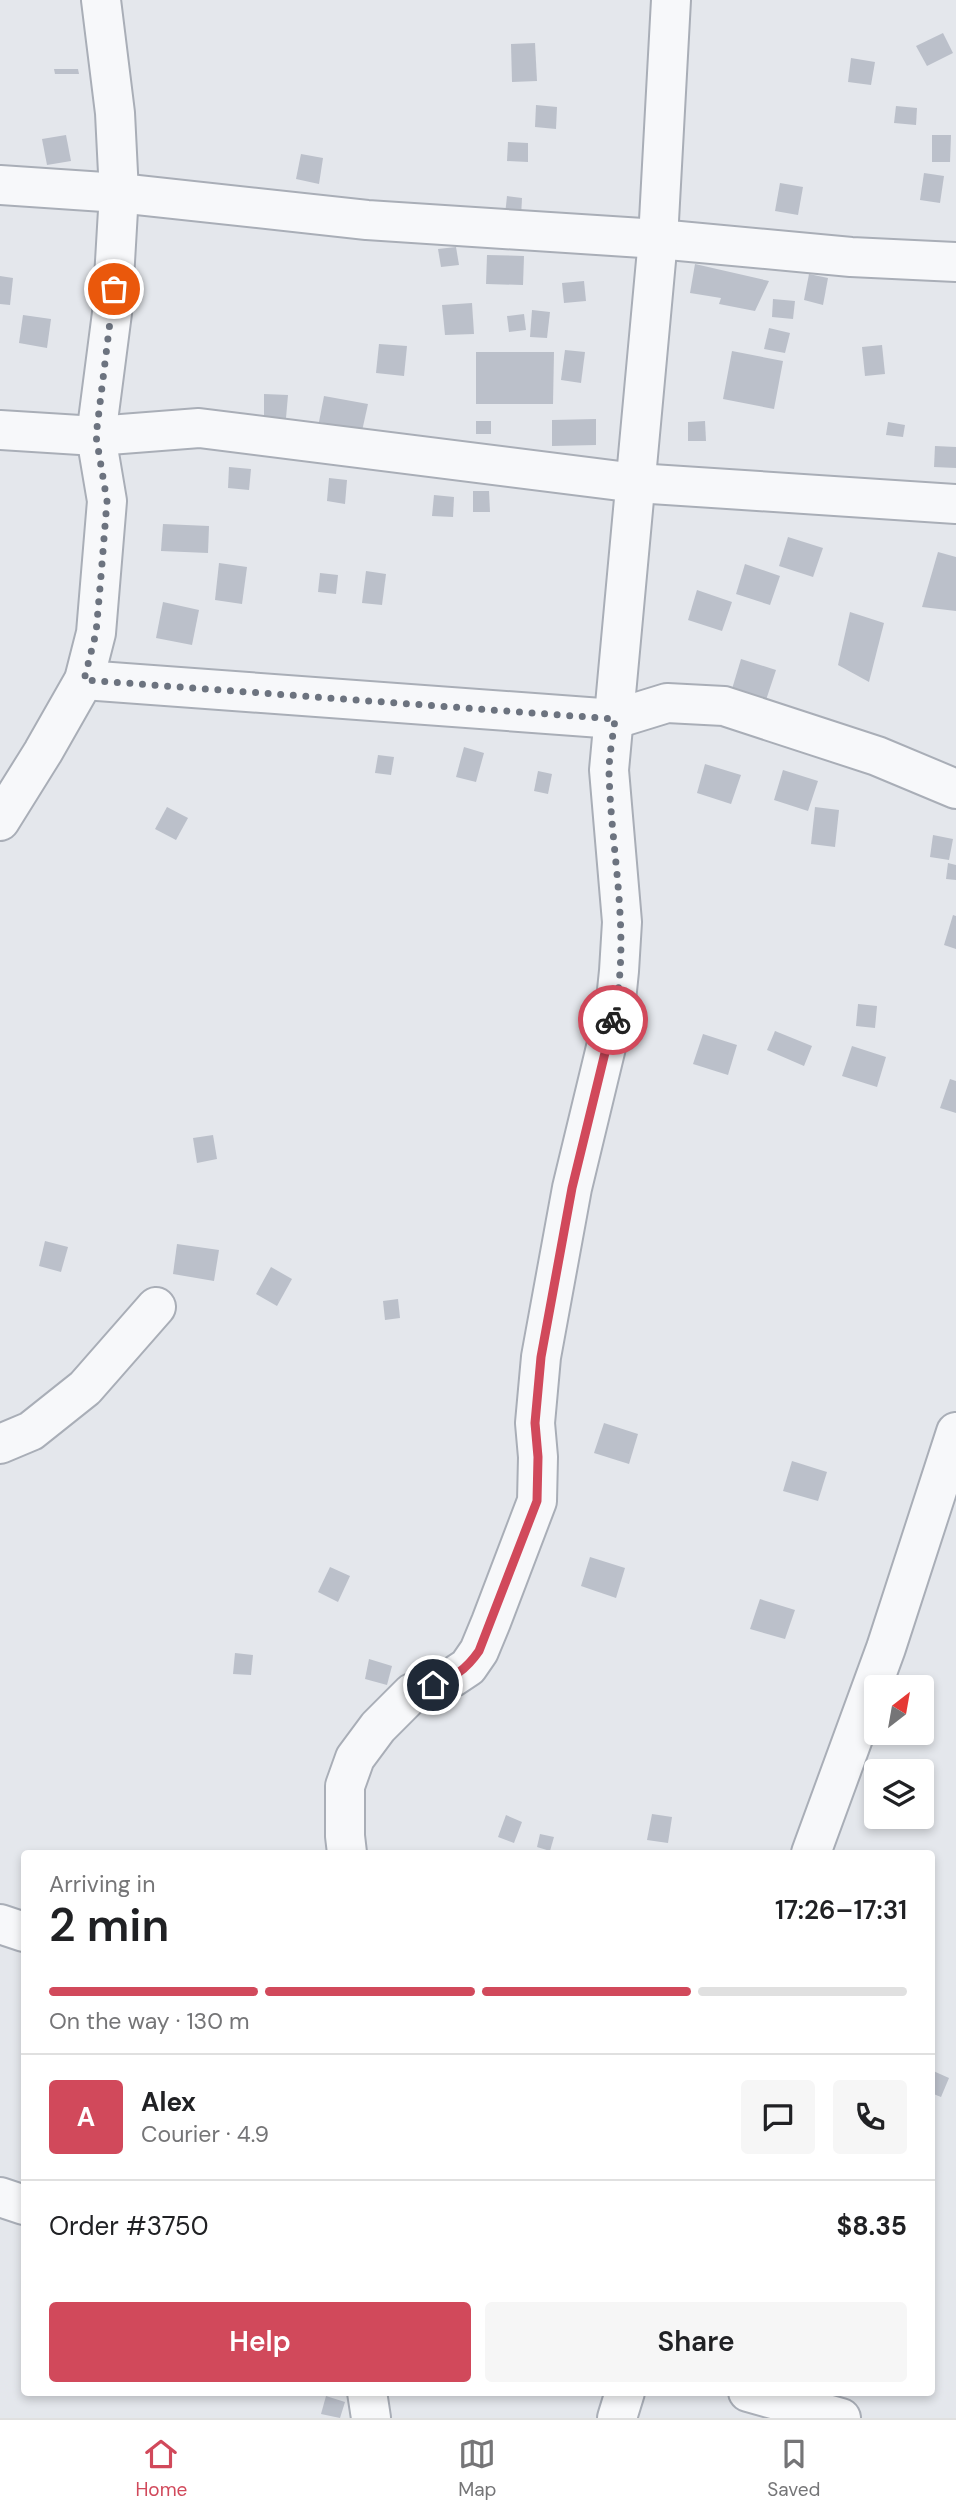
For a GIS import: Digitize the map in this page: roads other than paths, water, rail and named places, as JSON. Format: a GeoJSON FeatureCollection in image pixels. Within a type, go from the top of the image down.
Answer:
{"type":"FeatureCollection","features":[{"type":"Feature","properties":{"kind":"street"},"geometry":{"type":"LineString","coordinates":[[0,821],[84,680],[96,633],[107,501],[96,436],[112,313],[119,193],[115,113],[102,0]]}},
{"type":"Feature","properties":{"kind":"street"},"geometry":{"type":"LineString","coordinates":[[347,1850],[345,1786],[355,1758],[378,1727],[412,1693],[453,1677],[468,1667],[479,1651],[537,1501],[538,1457],[535,1423],[541,1357],[572,1188],[615,1010],[619,971],[622,922],[609,770],[658,239],[671,0]]}},
{"type":"Feature","properties":{"kind":"street"},"geometry":{"type":"LineString","coordinates":[[0,185],[119,193],[367,220],[658,239],[851,257],[956,262]]}},
{"type":"Feature","properties":{"kind":"street"},"geometry":{"type":"LineString","coordinates":[[0,430],[96,436],[199,428],[636,482],[956,504]]}},
{"type":"Feature","properties":{"kind":"street"},"geometry":{"type":"LineString","coordinates":[[84,680],[615,719],[667,703],[724,706],[877,756],[956,789]]}},
{"type":"Feature","properties":{"kind":"street"},"geometry":{"type":"LineString","coordinates":[[0,1444],[31,1431],[86,1388],[156,1307]]}},
{"type":"Feature","properties":{"kind":"street"},"geometry":{"type":"LineString","coordinates":[[812,1850],[886,1648],[956,1432]]}},
{"type":"Feature","properties":{"kind":"street"},"geometry":{"type":"LineString","coordinates":[[0,1924],[21,1930]]}},
{"type":"Feature","properties":{"kind":"street"},"geometry":{"type":"LineString","coordinates":[[0,2197],[21,2204]]}},
{"type":"Feature","properties":{"kind":"street"},"geometry":{"type":"LineString","coordinates":[[368,2396],[371,2418]]}},
{"type":"Feature","properties":{"kind":"street"},"geometry":{"type":"LineString","coordinates":[[617,2418],[624,2396]]}},
{"type":"Feature","properties":{"kind":"street"},"geometry":{"type":"LineString","coordinates":[[762,2396],[841,2418]]}}]}
